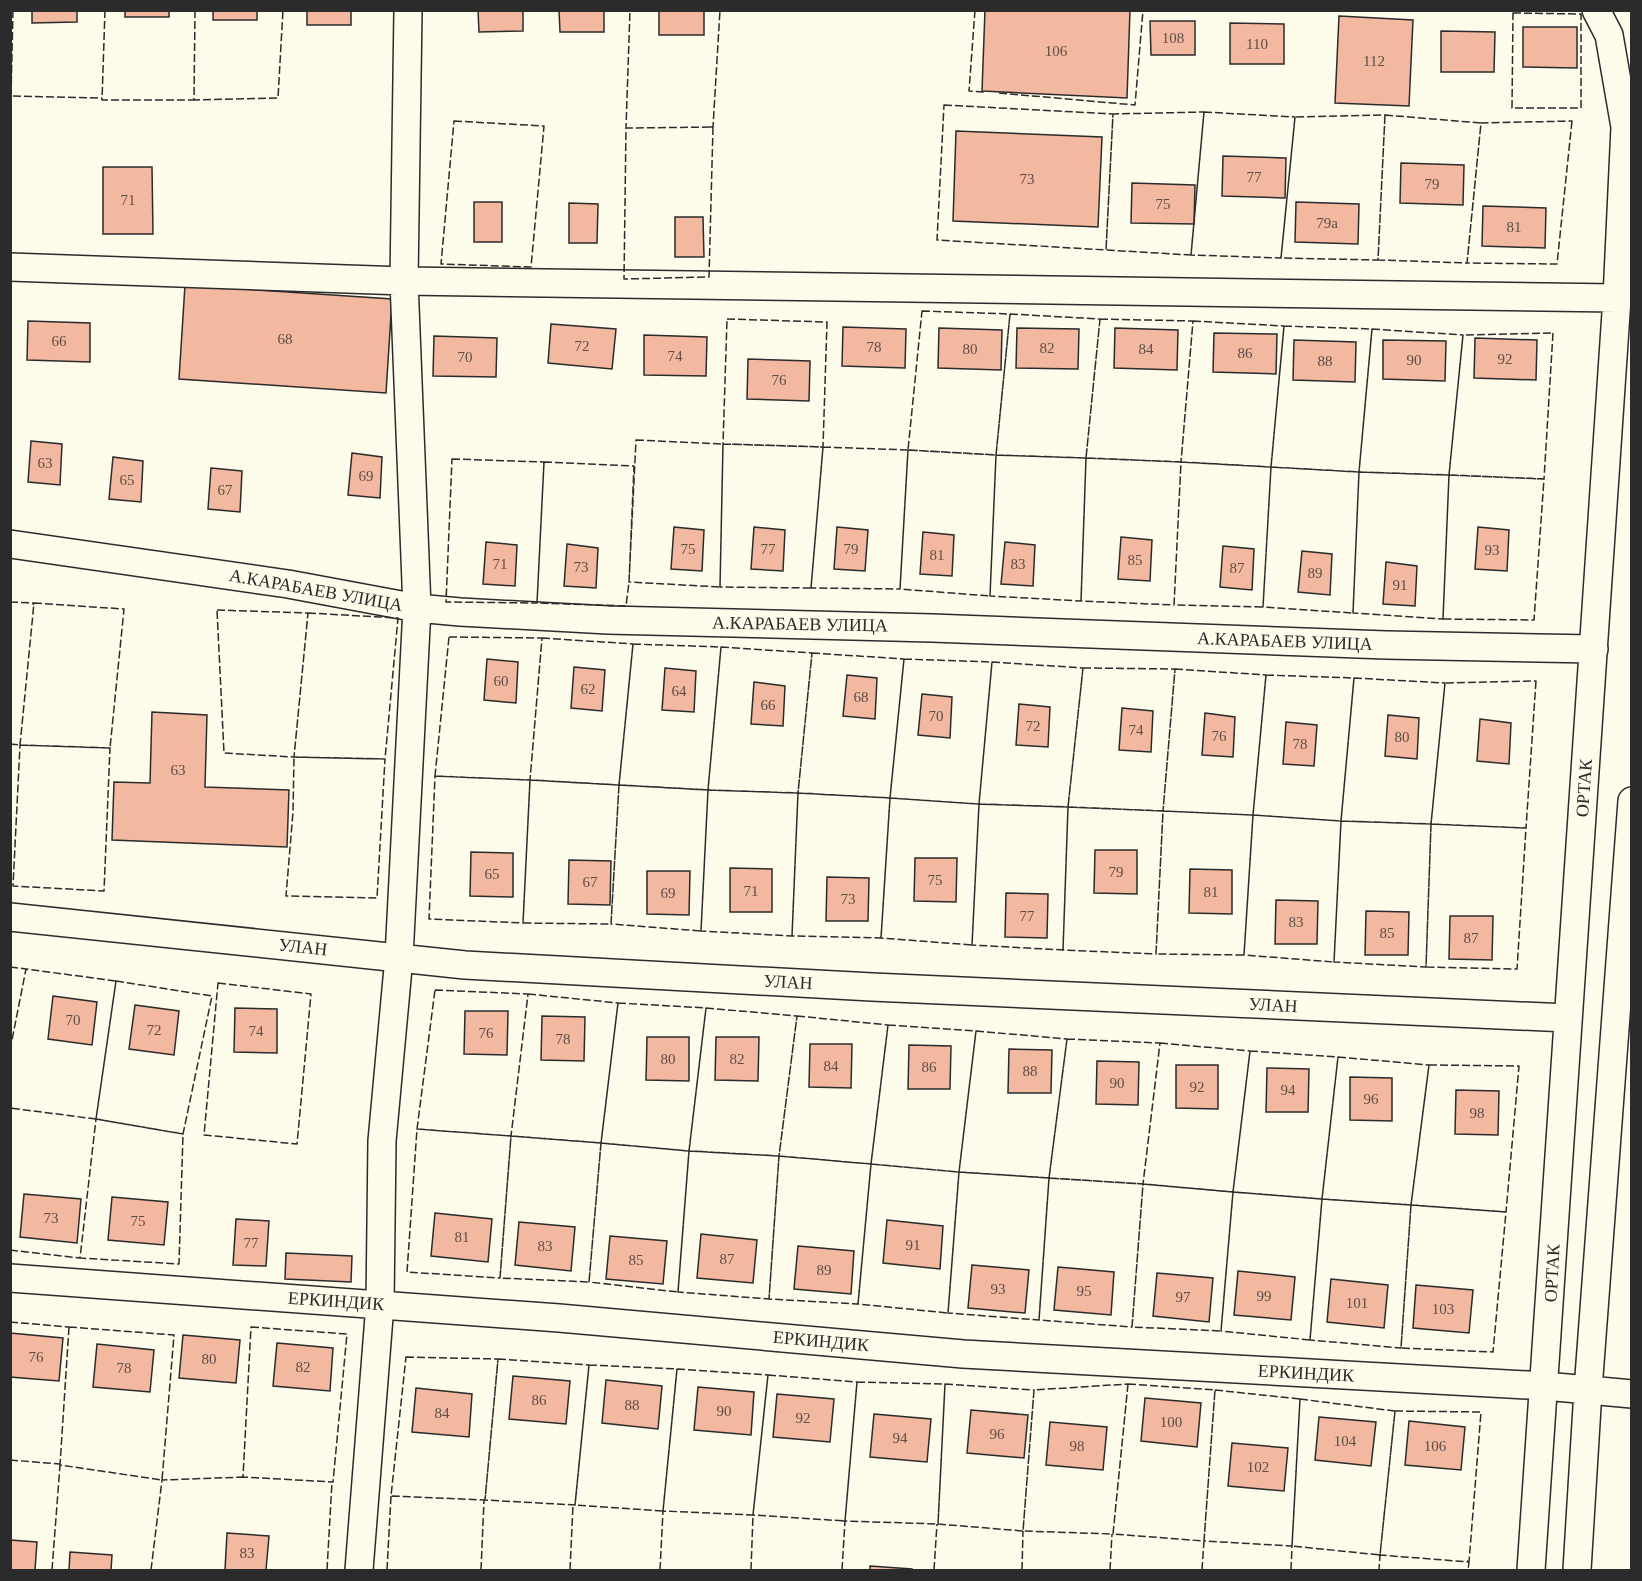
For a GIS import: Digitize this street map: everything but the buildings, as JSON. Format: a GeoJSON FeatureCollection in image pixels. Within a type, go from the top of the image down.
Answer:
{"type":"FeatureCollection","features":[{"type":"Feature","properties":{"kind":"street"},"geometry":{"type":"LineString","coordinates":[[359,1570],[380,1304],[382,1141],[399,957],[417,608],[404,281],[408,10]]}},
{"type":"Feature","properties":{"kind":"street","name":"ОРТАК"},"geometry":{"type":"LineString","coordinates":[[1531,1570],[1594,649],[1626,127],[1609,35],[1596,10]]}},
{"type":"Feature","properties":{"kind":"street"},"geometry":{"type":"LineString","coordinates":[[10,267],[404,281],[1617,298]]}},
{"type":"Feature","properties":{"kind":"street","name":"А.КАРАБАЕВ УЛИЦА"},"geometry":{"type":"LineString","coordinates":[[10,544],[288,584],[417,608],[608,620],[932,627],[1386,645],[1594,649]]}},
{"type":"Feature","properties":{"kind":"street"},"geometry":{"type":"LineString","coordinates":[[1577,1570],[1588,1390],[1624,1015],[1632,801]]}},
{"type":"Feature","properties":{"kind":"street","name":"УЛАН"},"geometry":{"type":"LineString","coordinates":[[10,916],[465,965],[1567,1018]]}},
{"type":"Feature","properties":{"kind":"street","name":"ЕРКИНДИК"},"geometry":{"type":"LineString","coordinates":[[10,1278],[380,1304],[963,1354],[1545,1386],[1632,1394]]}},
{"type":"Feature","properties":{"kind":"fence"},"geometry":{"type":"LineString","coordinates":[[13,10],[11,96],[102,98]]}},
{"type":"Feature","properties":{"kind":"fence"},"geometry":{"type":"LineString","coordinates":[[105,10],[102,100],[194,100],[195,10]]}},
{"type":"Feature","properties":{"kind":"fence"},"geometry":{"type":"LineString","coordinates":[[194,98],[194,100],[278,98],[283,10]]}},
{"type":"Feature","properties":{"kind":"fence"},"geometry":{"type":"LineString","coordinates":[[629,128],[626,128],[630,10]]}},
{"type":"Feature","properties":{"kind":"fence"},"geometry":{"type":"LineString","coordinates":[[710,127],[713,127],[720,10]]}},
{"type":"Feature","properties":{"kind":"fence"},"geometry":{"type":"LineString","coordinates":[[975,10],[969,91],[984,92]]}},
{"type":"Feature","properties":{"kind":"fence"},"geometry":{"type":"LineString","coordinates":[[999,93],[1135,105],[1143,10]]}},
{"type":"Feature","properties":{"kind":"fence"},"geometry":{"type":"LineString","coordinates":[[1513,13],[1581,14],[1581,108],[1512,108],[1513,13]]}},
{"type":"Feature","properties":{"kind":"fence"},"geometry":{"type":"LineString","coordinates":[[944,105],[1113,114],[1106,250],[937,240],[944,105]]}},
{"type":"Feature","properties":{"kind":"fence"},"geometry":{"type":"LineString","coordinates":[[1204,112],[1295,117],[1281,258],[1191,255],[1204,112]]}},
{"type":"Feature","properties":{"kind":"fence"},"geometry":{"type":"LineString","coordinates":[[1204,112],[1191,255],[1106,250],[1113,114],[1204,112]]}},
{"type":"Feature","properties":{"kind":"fence"},"geometry":{"type":"LineString","coordinates":[[1385,115],[1378,260],[1281,258],[1295,117],[1385,115]]}},
{"type":"Feature","properties":{"kind":"fence"},"geometry":{"type":"LineString","coordinates":[[1385,115],[1481,123],[1467,263],[1378,260],[1385,115]]}},
{"type":"Feature","properties":{"kind":"fence"},"geometry":{"type":"LineString","coordinates":[[454,121],[544,126],[531,267],[441,264],[454,121]]}},
{"type":"Feature","properties":{"kind":"fence"},"geometry":{"type":"LineString","coordinates":[[1572,121],[1557,264],[1467,263],[1481,123],[1572,121]]}},
{"type":"Feature","properties":{"kind":"fence"},"geometry":{"type":"LineString","coordinates":[[713,127],[709,277],[624,279],[626,128],[713,127]]}},
{"type":"Feature","properties":{"kind":"fence"},"geometry":{"type":"LineString","coordinates":[[922,311],[1010,314],[996,455],[908,450],[922,311]]}},
{"type":"Feature","properties":{"kind":"fence"},"geometry":{"type":"LineString","coordinates":[[1010,314],[1100,319],[1086,458],[996,455],[1010,314]]}},
{"type":"Feature","properties":{"kind":"fence"},"geometry":{"type":"LineString","coordinates":[[727,319],[827,322],[823,447],[723,444],[727,319]]}},
{"type":"Feature","properties":{"kind":"fence"},"geometry":{"type":"LineString","coordinates":[[1100,319],[1193,321],[1181,462],[1086,458],[1100,319]]}},
{"type":"Feature","properties":{"kind":"fence"},"geometry":{"type":"LineString","coordinates":[[1193,321],[1284,326],[1271,467],[1181,462],[1193,321]]}},
{"type":"Feature","properties":{"kind":"fence"},"geometry":{"type":"LineString","coordinates":[[1284,326],[1372,329],[1359,472],[1271,467],[1284,326]]}},
{"type":"Feature","properties":{"kind":"fence"},"geometry":{"type":"LineString","coordinates":[[1372,329],[1463,335],[1449,475],[1359,472],[1372,329]]}},
{"type":"Feature","properties":{"kind":"fence"},"geometry":{"type":"LineString","coordinates":[[1553,333],[1544,479],[1449,475],[1463,335],[1553,333]]}},
{"type":"Feature","properties":{"kind":"fence"},"geometry":{"type":"LineString","coordinates":[[636,440],[723,444],[720,587],[629,582],[636,440]]}},
{"type":"Feature","properties":{"kind":"fence"},"geometry":{"type":"LineString","coordinates":[[723,444],[823,447],[811,588],[720,587],[723,444]]}},
{"type":"Feature","properties":{"kind":"fence"},"geometry":{"type":"LineString","coordinates":[[823,447],[908,450],[900,589],[811,588],[823,447]]}},
{"type":"Feature","properties":{"kind":"fence"},"geometry":{"type":"LineString","coordinates":[[908,450],[996,455],[990,596],[900,589],[908,450]]}},
{"type":"Feature","properties":{"kind":"fence"},"geometry":{"type":"LineString","coordinates":[[996,455],[1086,458],[1081,601],[990,596],[996,455]]}},
{"type":"Feature","properties":{"kind":"fence"},"geometry":{"type":"LineString","coordinates":[[1086,458],[1181,462],[1174,605],[1081,601],[1086,458]]}},
{"type":"Feature","properties":{"kind":"fence"},"geometry":{"type":"LineString","coordinates":[[452,459],[544,462],[537,603],[446,602],[452,459]]}},
{"type":"Feature","properties":{"kind":"fence"},"geometry":{"type":"LineString","coordinates":[[544,462],[634,466],[626,606],[537,603],[544,462]]}},
{"type":"Feature","properties":{"kind":"fence"},"geometry":{"type":"LineString","coordinates":[[1181,462],[1271,467],[1263,607],[1174,605],[1181,462]]}},
{"type":"Feature","properties":{"kind":"fence"},"geometry":{"type":"LineString","coordinates":[[1271,467],[1359,472],[1353,613],[1263,607],[1271,467]]}},
{"type":"Feature","properties":{"kind":"fence"},"geometry":{"type":"LineString","coordinates":[[1359,472],[1449,475],[1443,619],[1353,613],[1359,472]]}},
{"type":"Feature","properties":{"kind":"fence"},"geometry":{"type":"LineString","coordinates":[[1449,475],[1544,479],[1534,620],[1443,619],[1449,475]]}},
{"type":"Feature","properties":{"kind":"fence"},"geometry":{"type":"LineString","coordinates":[[10,602],[34,603],[33,605]]}},
{"type":"Feature","properties":{"kind":"fence"},"geometry":{"type":"LineString","coordinates":[[34,603],[124,609],[110,748],[20,745],[34,603]]}},
{"type":"Feature","properties":{"kind":"fence"},"geometry":{"type":"LineString","coordinates":[[217,610],[308,613],[294,757],[224,753],[217,610]]}},
{"type":"Feature","properties":{"kind":"fence"},"geometry":{"type":"LineString","coordinates":[[308,613],[398,618],[385,759],[294,757],[308,613]]}},
{"type":"Feature","properties":{"kind":"fence"},"geometry":{"type":"LineString","coordinates":[[449,637],[542,638],[530,780],[435,776],[449,637]]}},
{"type":"Feature","properties":{"kind":"fence"},"geometry":{"type":"LineString","coordinates":[[542,638],[633,644],[619,785],[530,780],[542,638]]}},
{"type":"Feature","properties":{"kind":"fence"},"geometry":{"type":"LineString","coordinates":[[633,644],[721,647],[708,790],[619,785],[633,644]]}},
{"type":"Feature","properties":{"kind":"fence"},"geometry":{"type":"LineString","coordinates":[[721,647],[812,653],[798,793],[708,790],[721,647]]}},
{"type":"Feature","properties":{"kind":"fence"},"geometry":{"type":"LineString","coordinates":[[812,653],[904,659],[890,798],[798,793],[812,653]]}},
{"type":"Feature","properties":{"kind":"fence"},"geometry":{"type":"LineString","coordinates":[[904,659],[992,662],[979,804],[890,798],[904,659]]}},
{"type":"Feature","properties":{"kind":"fence"},"geometry":{"type":"LineString","coordinates":[[992,662],[1083,668],[1068,807],[979,804],[992,662]]}},
{"type":"Feature","properties":{"kind":"fence"},"geometry":{"type":"LineString","coordinates":[[1083,668],[1175,669],[1163,811],[1068,807],[1083,668]]}},
{"type":"Feature","properties":{"kind":"fence"},"geometry":{"type":"LineString","coordinates":[[1175,669],[1266,675],[1253,815],[1163,811],[1175,669]]}},
{"type":"Feature","properties":{"kind":"fence"},"geometry":{"type":"LineString","coordinates":[[1266,675],[1354,678],[1341,821],[1253,815],[1266,675]]}},
{"type":"Feature","properties":{"kind":"fence"},"geometry":{"type":"LineString","coordinates":[[1354,678],[1445,683],[1431,824],[1341,821],[1354,678]]}},
{"type":"Feature","properties":{"kind":"fence"},"geometry":{"type":"LineString","coordinates":[[1536,681],[1526,828],[1431,824],[1445,683],[1536,681]]}},
{"type":"Feature","properties":{"kind":"fence"},"geometry":{"type":"LineString","coordinates":[[10,744],[20,745],[20,743]]}},
{"type":"Feature","properties":{"kind":"fence"},"geometry":{"type":"LineString","coordinates":[[20,745],[110,748],[104,891],[13,886],[20,745]]}},
{"type":"Feature","properties":{"kind":"fence"},"geometry":{"type":"LineString","coordinates":[[294,757],[385,759],[377,898],[286,896],[293,812],[294,757]]}},
{"type":"Feature","properties":{"kind":"fence"},"geometry":{"type":"LineString","coordinates":[[435,776],[530,780],[523,923],[429,919],[435,776]]}},
{"type":"Feature","properties":{"kind":"fence"},"geometry":{"type":"LineString","coordinates":[[530,780],[619,785],[611,924],[523,923],[530,780]]}},
{"type":"Feature","properties":{"kind":"fence"},"geometry":{"type":"LineString","coordinates":[[619,785],[708,790],[701,931],[611,924],[619,785]]}},
{"type":"Feature","properties":{"kind":"fence"},"geometry":{"type":"LineString","coordinates":[[708,790],[798,793],[792,936],[701,931],[708,790]]}},
{"type":"Feature","properties":{"kind":"fence"},"geometry":{"type":"LineString","coordinates":[[798,793],[890,798],[881,938],[792,936],[798,793]]}},
{"type":"Feature","properties":{"kind":"fence"},"geometry":{"type":"LineString","coordinates":[[890,798],[979,804],[972,945],[881,938],[890,798]]}},
{"type":"Feature","properties":{"kind":"fence"},"geometry":{"type":"LineString","coordinates":[[979,804],[1068,807],[1063,950],[972,945],[979,804]]}},
{"type":"Feature","properties":{"kind":"fence"},"geometry":{"type":"LineString","coordinates":[[1068,807],[1163,811],[1156,954],[1063,950],[1068,807]]}},
{"type":"Feature","properties":{"kind":"fence"},"geometry":{"type":"LineString","coordinates":[[1163,811],[1253,815],[1244,955],[1156,954],[1163,811]]}},
{"type":"Feature","properties":{"kind":"fence"},"geometry":{"type":"LineString","coordinates":[[1253,815],[1341,821],[1334,962],[1244,955],[1253,815]]}},
{"type":"Feature","properties":{"kind":"fence"},"geometry":{"type":"LineString","coordinates":[[1341,821],[1431,824],[1426,967],[1334,962],[1341,821]]}},
{"type":"Feature","properties":{"kind":"fence"},"geometry":{"type":"LineString","coordinates":[[1431,824],[1526,828],[1517,969],[1426,967],[1431,824]]}},
{"type":"Feature","properties":{"kind":"fence"},"geometry":{"type":"LineString","coordinates":[[10,967],[26,969],[26,971]]}},
{"type":"Feature","properties":{"kind":"fence"},"geometry":{"type":"LineString","coordinates":[[10,1050],[26,969],[116,981],[96,1119],[80,1258],[179,1264],[183,1134],[96,1119],[10,1108]]}},
{"type":"Feature","properties":{"kind":"fence"},"geometry":{"type":"LineString","coordinates":[[116,981],[212,996],[183,1134],[96,1119],[116,981]]}},
{"type":"Feature","properties":{"kind":"fence"},"geometry":{"type":"LineString","coordinates":[[218,983],[311,994],[297,1144],[204,1135],[218,983]]}},
{"type":"Feature","properties":{"kind":"fence"},"geometry":{"type":"LineString","coordinates":[[435,990],[528,994],[511,1136],[417,1129],[435,990]]}},
{"type":"Feature","properties":{"kind":"fence"},"geometry":{"type":"LineString","coordinates":[[528,994],[618,1003],[601,1143],[511,1136],[528,994]]}},
{"type":"Feature","properties":{"kind":"fence"},"geometry":{"type":"LineString","coordinates":[[618,1003],[706,1008],[689,1151],[601,1143],[618,1003]]}},
{"type":"Feature","properties":{"kind":"fence"},"geometry":{"type":"LineString","coordinates":[[706,1008],[797,1016],[779,1156],[689,1151],[706,1008]]}},
{"type":"Feature","properties":{"kind":"fence"},"geometry":{"type":"LineString","coordinates":[[797,1016],[888,1025],[871,1164],[779,1156],[797,1016]]}},
{"type":"Feature","properties":{"kind":"fence"},"geometry":{"type":"LineString","coordinates":[[888,1025],[976,1031],[959,1172],[871,1164],[888,1025]]}},
{"type":"Feature","properties":{"kind":"fence"},"geometry":{"type":"LineString","coordinates":[[976,1031],[1067,1039],[1049,1178],[959,1172],[976,1031]]}},
{"type":"Feature","properties":{"kind":"fence"},"geometry":{"type":"LineString","coordinates":[[1067,1039],[1160,1043],[1143,1184],[1049,1178],[1067,1039]]}},
{"type":"Feature","properties":{"kind":"fence"},"geometry":{"type":"LineString","coordinates":[[1160,1043],[1250,1051],[1233,1192],[1143,1184],[1160,1043]]}},
{"type":"Feature","properties":{"kind":"fence"},"geometry":{"type":"LineString","coordinates":[[1250,1051],[1338,1057],[1322,1199],[1233,1192],[1250,1051]]}},
{"type":"Feature","properties":{"kind":"fence"},"geometry":{"type":"LineString","coordinates":[[1338,1057],[1429,1065],[1411,1205],[1322,1199],[1338,1057]]}},
{"type":"Feature","properties":{"kind":"fence"},"geometry":{"type":"LineString","coordinates":[[1429,1065],[1519,1066],[1506,1212],[1411,1205],[1429,1065]]}},
{"type":"Feature","properties":{"kind":"fence"},"geometry":{"type":"LineString","coordinates":[[417,1129],[511,1136],[500,1278],[407,1272],[417,1129]]}},
{"type":"Feature","properties":{"kind":"fence"},"geometry":{"type":"LineString","coordinates":[[511,1136],[601,1143],[589,1282],[500,1278],[511,1136]]}},
{"type":"Feature","properties":{"kind":"fence"},"geometry":{"type":"LineString","coordinates":[[601,1143],[689,1151],[678,1292],[589,1282],[601,1143]]}},
{"type":"Feature","properties":{"kind":"fence"},"geometry":{"type":"LineString","coordinates":[[689,1151],[779,1156],[769,1299],[678,1292],[689,1151]]}},
{"type":"Feature","properties":{"kind":"fence"},"geometry":{"type":"LineString","coordinates":[[779,1156],[871,1164],[858,1304],[769,1299],[779,1156]]}},
{"type":"Feature","properties":{"kind":"fence"},"geometry":{"type":"LineString","coordinates":[[871,1164],[959,1172],[948,1313],[858,1304],[871,1164]]}},
{"type":"Feature","properties":{"kind":"fence"},"geometry":{"type":"LineString","coordinates":[[959,1172],[1049,1178],[1039,1320],[948,1313],[959,1172]]}},
{"type":"Feature","properties":{"kind":"fence"},"geometry":{"type":"LineString","coordinates":[[1049,1178],[1143,1184],[1132,1327],[1039,1320],[1049,1178]]}},
{"type":"Feature","properties":{"kind":"fence"},"geometry":{"type":"LineString","coordinates":[[1143,1184],[1233,1192],[1221,1331],[1132,1327],[1143,1184]]}},
{"type":"Feature","properties":{"kind":"fence"},"geometry":{"type":"LineString","coordinates":[[1233,1192],[1322,1199],[1310,1340],[1221,1331],[1233,1192]]}},
{"type":"Feature","properties":{"kind":"fence"},"geometry":{"type":"LineString","coordinates":[[1322,1199],[1411,1205],[1401,1348],[1310,1340],[1322,1199]]}},
{"type":"Feature","properties":{"kind":"fence"},"geometry":{"type":"LineString","coordinates":[[1411,1205],[1506,1212],[1493,1352],[1401,1348],[1411,1205]]}},
{"type":"Feature","properties":{"kind":"fence"},"geometry":{"type":"LineString","coordinates":[[10,1250],[80,1257]]}},
{"type":"Feature","properties":{"kind":"fence"},"geometry":{"type":"LineString","coordinates":[[10,1322],[69,1327],[69,1329]]}},
{"type":"Feature","properties":{"kind":"fence"},"geometry":{"type":"LineString","coordinates":[[69,1327],[174,1335],[162,1480],[60,1465],[69,1327]]}},
{"type":"Feature","properties":{"kind":"fence"},"geometry":{"type":"LineString","coordinates":[[251,1327],[347,1334],[333,1482],[243,1477],[251,1327]]}},
{"type":"Feature","properties":{"kind":"fence"},"geometry":{"type":"LineString","coordinates":[[406,1357],[498,1359],[485,1500],[391,1496],[406,1357]]}},
{"type":"Feature","properties":{"kind":"fence"},"geometry":{"type":"LineString","coordinates":[[498,1359],[589,1365],[575,1505],[485,1500],[498,1359]]}},
{"type":"Feature","properties":{"kind":"fence"},"geometry":{"type":"LineString","coordinates":[[589,1365],[677,1369],[663,1511],[575,1505],[589,1365]]}},
{"type":"Feature","properties":{"kind":"fence"},"geometry":{"type":"LineString","coordinates":[[677,1369],[768,1375],[753,1515],[663,1511],[677,1369]]}},
{"type":"Feature","properties":{"kind":"fence"},"geometry":{"type":"LineString","coordinates":[[768,1375],[857,1382],[845,1521],[753,1515],[768,1375]]}},
{"type":"Feature","properties":{"kind":"fence"},"geometry":{"type":"LineString","coordinates":[[857,1382],[945,1384],[938,1524],[845,1521],[857,1382]]}},
{"type":"Feature","properties":{"kind":"fence"},"geometry":{"type":"LineString","coordinates":[[945,1384],[1034,1390],[1023,1531],[938,1524],[945,1384]]}},
{"type":"Feature","properties":{"kind":"fence"},"geometry":{"type":"LineString","coordinates":[[1128,1384],[1215,1390],[1204,1541],[1113,1534],[1128,1384]]}},
{"type":"Feature","properties":{"kind":"fence"},"geometry":{"type":"LineString","coordinates":[[1128,1384],[1113,1534],[1023,1531],[1034,1390],[1128,1384]]}},
{"type":"Feature","properties":{"kind":"fence"},"geometry":{"type":"LineString","coordinates":[[1215,1390],[1300,1399],[1292,1546],[1204,1541],[1215,1390]]}},
{"type":"Feature","properties":{"kind":"fence"},"geometry":{"type":"LineString","coordinates":[[1300,1399],[1395,1411],[1380,1555],[1292,1546],[1300,1399]]}},
{"type":"Feature","properties":{"kind":"fence"},"geometry":{"type":"LineString","coordinates":[[1395,1411],[1481,1412],[1469,1562],[1380,1555],[1395,1411]]}},
{"type":"Feature","properties":{"kind":"fence"},"geometry":{"type":"LineString","coordinates":[[10,1460],[60,1464]]}},
{"type":"Feature","properties":{"kind":"fence"},"geometry":{"type":"LineString","coordinates":[[52,1570],[60,1465],[62,1466]]}},
{"type":"Feature","properties":{"kind":"fence"},"geometry":{"type":"LineString","coordinates":[[151,1570],[162,1480],[245,1477]]}},
{"type":"Feature","properties":{"kind":"fence"},"geometry":{"type":"LineString","coordinates":[[327,1570],[332,1482]]}},
{"type":"Feature","properties":{"kind":"fence"},"geometry":{"type":"LineString","coordinates":[[387,1570],[391,1496]]}},
{"type":"Feature","properties":{"kind":"fence"},"geometry":{"type":"LineString","coordinates":[[481,1570],[484,1500]]}},
{"type":"Feature","properties":{"kind":"fence"},"geometry":{"type":"LineString","coordinates":[[570,1570],[573,1505]]}},
{"type":"Feature","properties":{"kind":"fence"},"geometry":{"type":"LineString","coordinates":[[660,1570],[663,1511]]}},
{"type":"Feature","properties":{"kind":"fence"},"geometry":{"type":"LineString","coordinates":[[751,1515],[753,1515],[751,1570]]}},
{"type":"Feature","properties":{"kind":"fence"},"geometry":{"type":"LineString","coordinates":[[842,1521],[845,1521],[842,1570]]}},
{"type":"Feature","properties":{"kind":"fence"},"geometry":{"type":"LineString","coordinates":[[934,1570],[937,1524]]}},
{"type":"Feature","properties":{"kind":"fence"},"geometry":{"type":"LineString","coordinates":[[1022,1570],[1023,1531]]}},
{"type":"Feature","properties":{"kind":"fence"},"geometry":{"type":"LineString","coordinates":[[1110,1570],[1112,1534]]}},
{"type":"Feature","properties":{"kind":"fence"},"geometry":{"type":"LineString","coordinates":[[1202,1570],[1204,1541]]}},
{"type":"Feature","properties":{"kind":"fence"},"geometry":{"type":"LineString","coordinates":[[1291,1570],[1292,1546]]}},
{"type":"Feature","properties":{"kind":"fence"},"geometry":{"type":"LineString","coordinates":[[1378,1555],[1380,1555],[1379,1570]]}},
{"type":"Feature","properties":{"kind":"fence"},"geometry":{"type":"LineString","coordinates":[[1467,1561],[1469,1562],[1468,1570]]}}]}
